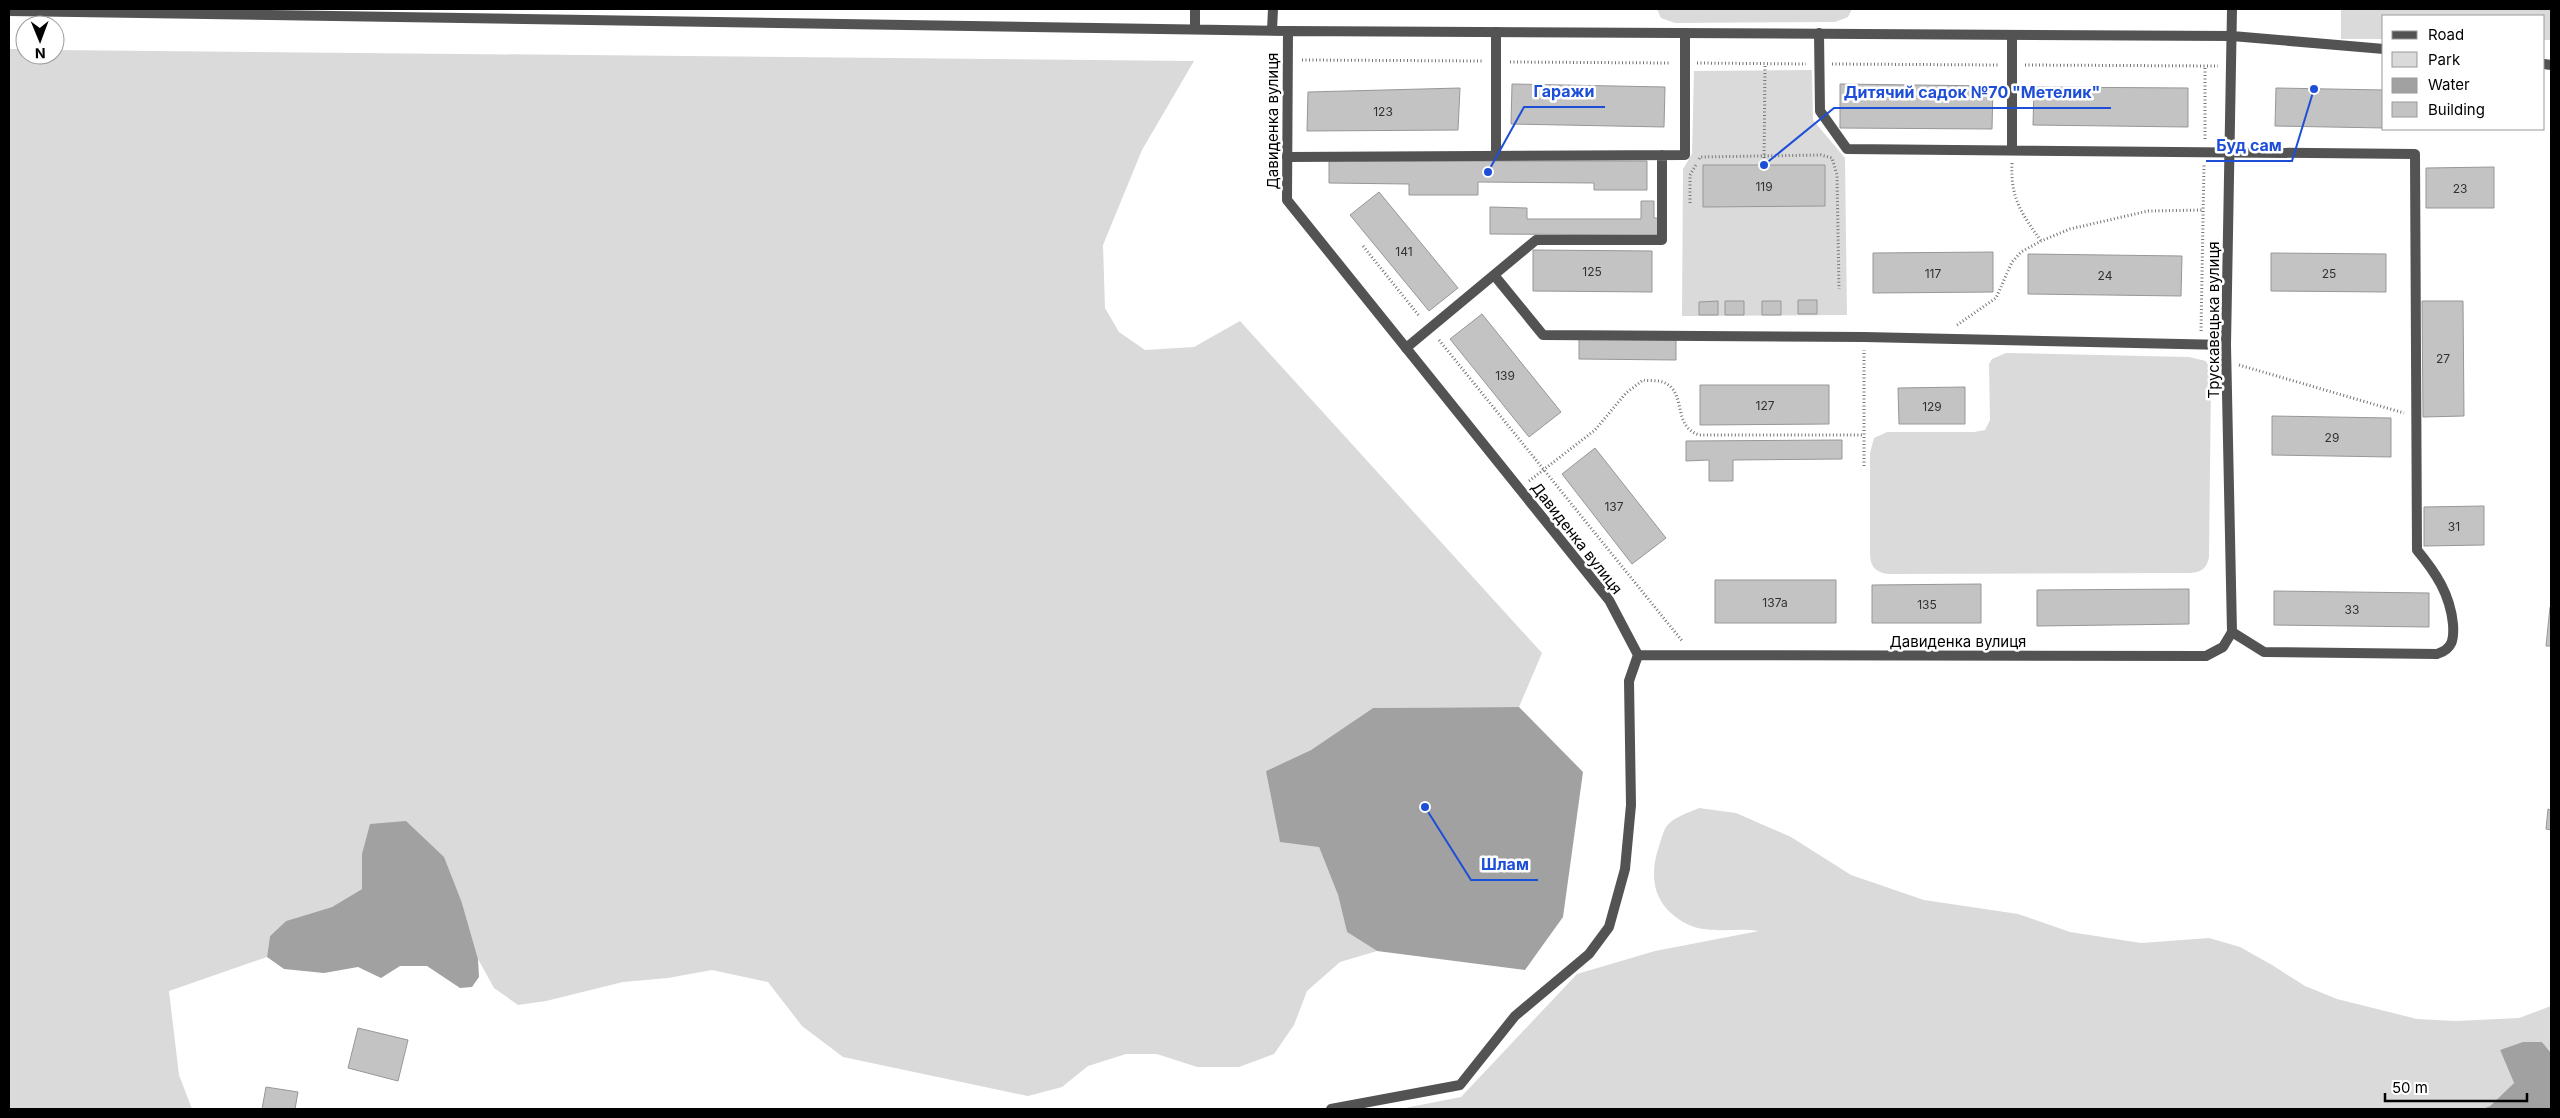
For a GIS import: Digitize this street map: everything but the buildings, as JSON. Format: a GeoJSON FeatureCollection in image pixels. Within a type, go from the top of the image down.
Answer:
{"type":"FeatureCollection","features":[{"type":"Feature","properties":{"kind":"street"},"geometry":{"type":"LineString","coordinates":[[1195,9],[1195,29]]}},
{"type":"Feature","properties":{"kind":"street"},"geometry":{"type":"LineString","coordinates":[[1272,30],[1273,9]]}},
{"type":"Feature","properties":{"kind":"street","name":"Трускавецька вулиця"},"geometry":{"type":"LineString","coordinates":[[2232,9],[2226,345],[2232,632]]}},
{"type":"Feature","properties":{"kind":"street","name":"Давиденка вулиця"},"geometry":{"type":"LineString","coordinates":[[9,11],[338,12],[1288,31],[2232,36],[2382,49]]}},
{"type":"Feature","properties":{"kind":"street","name":"Давиденка вулиця"},"geometry":{"type":"LineString","coordinates":[[1288,31],[1287,200],[1609,600],[1638,655],[2206,656],[2223,647],[2232,632]]}},
{"type":"Feature","properties":{"kind":"street"},"geometry":{"type":"LineString","coordinates":[[1496,32],[1496,156]]}},
{"type":"Feature","properties":{"kind":"street"},"geometry":{"type":"LineString","coordinates":[[1287,156],[1685,155],[1684,33]]}},
{"type":"Feature","properties":{"kind":"street"},"geometry":{"type":"LineString","coordinates":[[1820,33],[1820,111],[1847,149],[2415,154],[2417,550],[2433,569],[2451,603],[2454,634],[2452,646],[2445,652],[2437,654],[2264,652],[2232,632]]}},
{"type":"Feature","properties":{"kind":"street"},"geometry":{"type":"LineString","coordinates":[[2012,35],[2012,150]]}},
{"type":"Feature","properties":{"kind":"street"},"geometry":{"type":"LineString","coordinates":[[1406,348],[1536,240],[1662,240],[1662,155]]}},
{"type":"Feature","properties":{"kind":"street"},"geometry":{"type":"LineString","coordinates":[[1494,275],[1542,335],[1937,338],[2226,345]]}},
{"type":"Feature","properties":{"kind":"street"},"geometry":{"type":"LineString","coordinates":[[1331,1109],[1460,1085],[1515,1016],[1590,954],[1609,927],[1625,869],[1631,805],[1629,680],[1638,655]]}},
{"type":"Feature","properties":{"kind":"path"},"geometry":{"type":"LineString","coordinates":[[1288,60],[2232,66]]}},
{"type":"Feature","properties":{"kind":"path"},"geometry":{"type":"LineString","coordinates":[[1764,165],[1765,64]]}},
{"type":"Feature","properties":{"kind":"path"},"geometry":{"type":"LineString","coordinates":[[2201,344],[2205,66]]}},
{"type":"Feature","properties":{"kind":"path"},"geometry":{"type":"LineString","coordinates":[[2012,150],[2011,179],[2015,200],[2041,241]]}},
{"type":"Feature","properties":{"kind":"path"},"geometry":{"type":"LineString","coordinates":[[1690,203],[1690,176],[1700,157],[1821,155],[1832,158],[1837,175],[1839,289]]}},
{"type":"Feature","properties":{"kind":"path"},"geometry":{"type":"LineString","coordinates":[[1937,338],[1996,298],[2012,262],[2021,252],[2041,241],[2070,229],[2148,211],[2204,210]]}},
{"type":"Feature","properties":{"kind":"path"},"geometry":{"type":"LineString","coordinates":[[1363,246],[1695,656]]}},
{"type":"Feature","properties":{"kind":"path"},"geometry":{"type":"LineString","coordinates":[[1864,337],[1864,466]]}},
{"type":"Feature","properties":{"kind":"path"},"geometry":{"type":"LineString","coordinates":[[2227,361],[2416,417]]}},
{"type":"Feature","properties":{"kind":"path"},"geometry":{"type":"LineString","coordinates":[[1519,488],[1595,430],[1626,393],[1643,380],[1664,382],[1675,392],[1681,407],[1682,420],[1689,431],[1699,435],[1864,435]]}},
{"type":"Feature","properties":{"kind":"green space"},"geometry":{"type":"Polygon","coordinates":[[[1657,9],[1852,9],[1848,17],[1835,22],[1675,23],[1661,18],[1657,9]]]}},
{"type":"Feature","properties":{"kind":"green space"},"geometry":{"type":"Polygon","coordinates":[[[2341,9],[2550,9],[2550,40],[2545,40],[2545,15],[2382,15],[2382,39],[2341,39],[2341,9]]]}},
{"type":"Feature","properties":{"kind":"green space"},"geometry":{"type":"Polygon","coordinates":[[[9,49],[15,49],[15,65],[65,65],[65,50],[1194,61],[1142,150],[1103,245],[1105,308],[1119,332],[1145,350],[1194,347],[1240,321],[1542,653],[1519,707],[1373,708],[1311,750],[1266,771],[1319,847],[1338,895],[1347,932],[1377,951],[1340,962],[1307,991],[1294,1025],[1274,1054],[1239,1067],[1197,1067],[1157,1054],[1126,1054],[1088,1066],[1062,1087],[1028,1096],[843,1057],[802,1026],[768,982],[712,970],[668,978],[623,982],[546,1001],[518,1005],[494,988],[478,959],[462,903],[362,854],[362,889],[332,907],[286,921],[270,936],[267,957],[169,991],[179,1075],[192,1109],[9,1109],[9,49]]]}},
{"type":"Feature","properties":{"kind":"green space"},"geometry":{"type":"Polygon","coordinates":[[[1812,70],[1813,120],[1845,158],[1847,315],[1682,316],[1683,169],[1692,154],[1694,71],[1812,70]]]}},
{"type":"Feature","properties":{"kind":"green space"},"geometry":{"type":"Polygon","coordinates":[[[2006,353],[2189,357],[2206,361],[2210,369],[2211,381],[2209,557],[2203,569],[2190,573],[1888,574],[1875,569],[1870,555],[1870,453],[1874,438],[1887,432],[1974,432],[1985,430],[1990,420],[1989,364],[1992,359],[2006,353]]]}},
{"type":"Feature","properties":{"kind":"green space"},"geometry":{"type":"Polygon","coordinates":[[[1699,808],[1736,813],[1791,837],[1851,875],[1924,900],[2018,914],[2070,932],[2141,943],[2209,938],[2240,947],[2305,986],[2337,999],[2417,1019],[2456,1021],[2519,1018],[2551,1006],[2551,1053],[2542,1042],[2500,1050],[2514,1083],[2490,1106],[2482,1109],[1400,1109],[1461,1097],[1577,974],[1655,951],[1759,931],[1713,930],[1695,927],[1676,917],[1661,901],[1654,881],[1654,870],[1664,831],[1673,821],[1699,808]]]}},
{"type":"Feature","properties":{"kind":"water"},"geometry":{"type":"Polygon","coordinates":[[[1519,707],[1583,772],[1563,917],[1525,970],[1377,951],[1347,932],[1338,895],[1319,847],[1280,842],[1266,771],[1311,750],[1373,708],[1519,707]]]}},
{"type":"Feature","properties":{"kind":"water"},"geometry":{"type":"Polygon","coordinates":[[[406,821],[444,857],[462,903],[478,959],[479,977],[472,987],[460,988],[427,966],[400,966],[381,978],[358,967],[324,973],[284,969],[267,957],[270,936],[286,921],[332,907],[362,889],[362,854],[370,824],[406,821]]]}},
{"type":"Feature","properties":{"kind":"water"},"geometry":{"type":"Polygon","coordinates":[[[2523,1042],[2542,1042],[2551,1053],[2551,1109],[2482,1109],[2490,1106],[2514,1083],[2500,1050],[2523,1042]]]}},
{"type":"Feature","properties":{"kind":"place","name":"Буд сам"},"geometry":{"type":"Point","coordinates":[2314,89]}},
{"type":"Feature","properties":{"kind":"place","name":"Дитячий садок №70 \"Метелик\""},"geometry":{"type":"Point","coordinates":[1764,165]}},
{"type":"Feature","properties":{"kind":"place","name":"Гаражи"},"geometry":{"type":"Point","coordinates":[1488,172]}},
{"type":"Feature","properties":{"kind":"place","name":"Шлам"},"geometry":{"type":"Point","coordinates":[1425,807]}}]}
